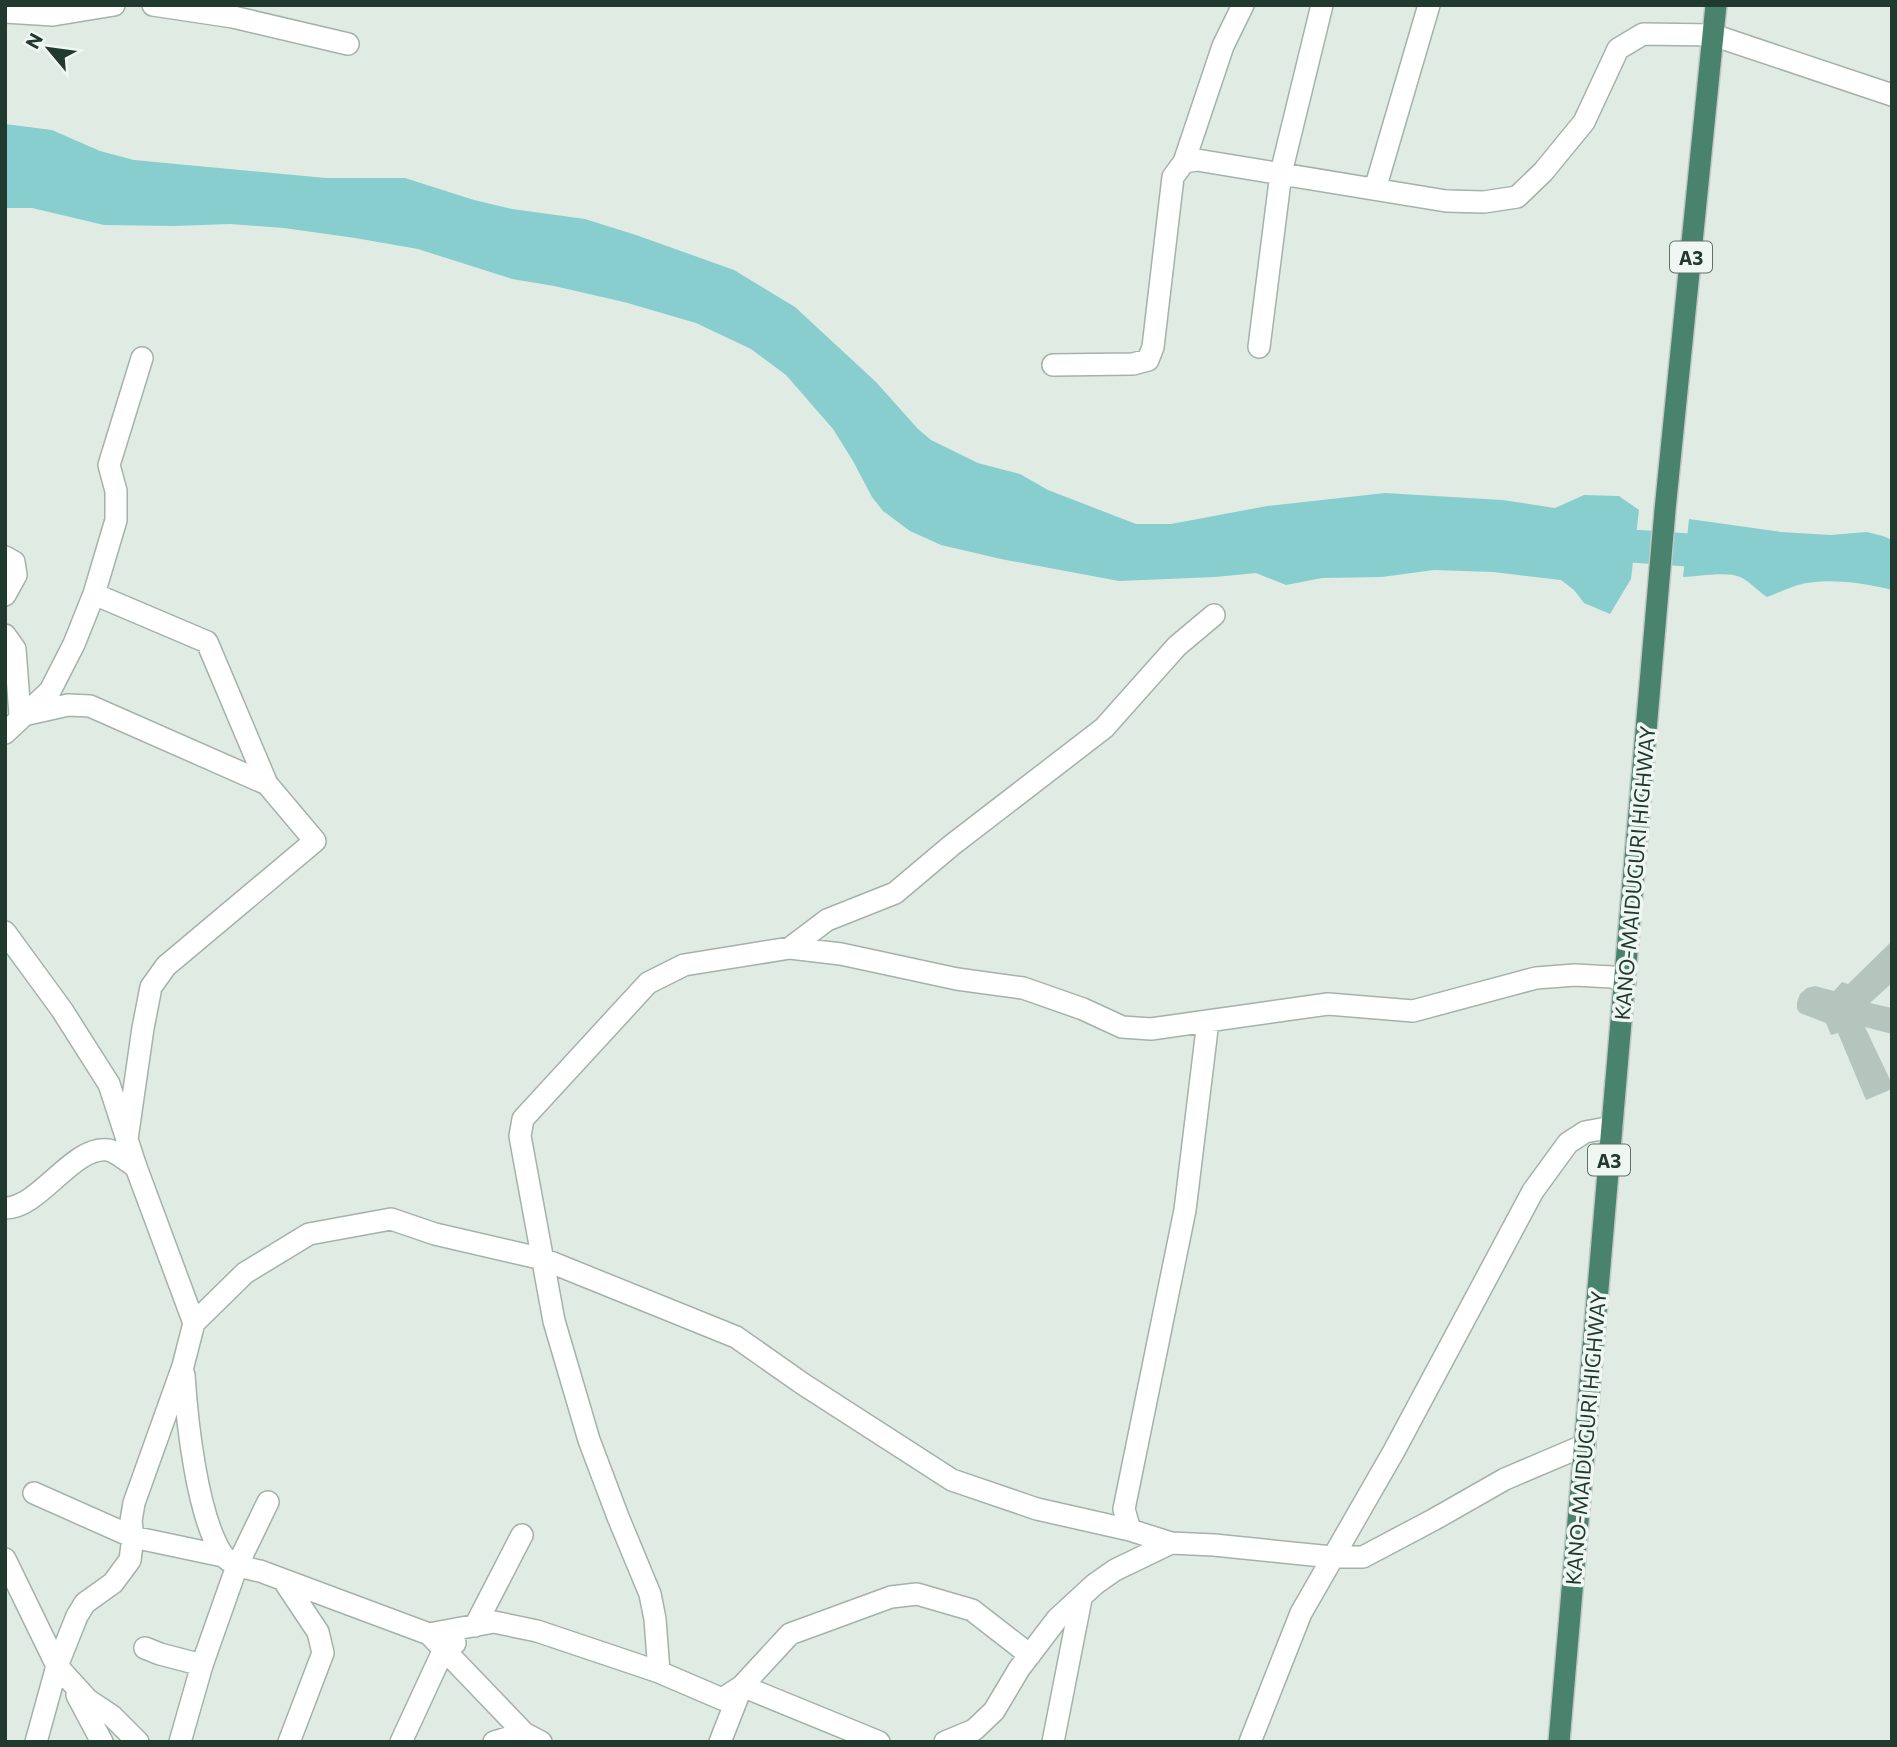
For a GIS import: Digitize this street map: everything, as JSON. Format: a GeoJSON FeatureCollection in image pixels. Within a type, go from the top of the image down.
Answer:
{"type":"FeatureCollection","features":[{"type":"Feature","properties":{"kind":"highway","name":"KANO-MAIDUGURI HIGHWAY"},"geometry":{"type":"LineString","coordinates":[[1559,1742],[1665,510],[1716,5]]}},
{"type":"Feature","properties":{"kind":"street"},"geometry":{"type":"LineString","coordinates":[[5,12],[53,15],[114,5]]}},
{"type":"Feature","properties":{"kind":"street"},"geometry":{"type":"LineString","coordinates":[[153,5],[234,11],[348,44]]}},
{"type":"Feature","properties":{"kind":"street"},"geometry":{"type":"LineString","coordinates":[[1053,365],[1133,364],[1148,360],[1153,346],[1174,177],[1184,162],[1223,46],[1243,5]]}},
{"type":"Feature","properties":{"kind":"street"},"geometry":{"type":"LineString","coordinates":[[1259,347],[1281,173],[1322,5]]}},
{"type":"Feature","properties":{"kind":"street"},"geometry":{"type":"LineString","coordinates":[[1375,189],[1429,5]]}},
{"type":"Feature","properties":{"kind":"street"},"geometry":{"type":"LineString","coordinates":[[1184,162],[1197,160],[1446,201],[1484,202],[1517,197],[1543,172],[1584,122],[1618,49],[1643,34],[1713,36],[1892,94]]}},
{"type":"Feature","properties":{"kind":"street"},"geometry":{"type":"LineString","coordinates":[[5,733],[17,715],[50,691],[74,644],[94,594],[116,520],[117,491],[109,465],[142,358]]}},
{"type":"Feature","properties":{"kind":"street"},"geometry":{"type":"LineString","coordinates":[[5,557],[14,562],[16,575],[5,595]]}},
{"type":"Feature","properties":{"kind":"street"},"geometry":{"type":"LineString","coordinates":[[94,594],[207,642],[267,784],[316,841],[166,967],[151,987],[127,1139]]}},
{"type":"Feature","properties":{"kind":"street"},"geometry":{"type":"LineString","coordinates":[[790,948],[827,920],[895,892],[1104,728],[1177,646],[1214,615]]}},
{"type":"Feature","properties":{"kind":"street"},"geometry":{"type":"LineString","coordinates":[[5,635],[15,649],[17,715]]}},
{"type":"Feature","properties":{"kind":"street"},"geometry":{"type":"LineString","coordinates":[[17,715],[68,705],[90,706],[267,784]]}},
{"type":"Feature","properties":{"kind":"street"},"geometry":{"type":"LineString","coordinates":[[5,932],[62,1010],[109,1084],[136,1167],[194,1323]]}},
{"type":"Feature","properties":{"kind":"street"},"geometry":{"type":"LineString","coordinates":[[659,1672],[655,1619],[650,1594],[589,1440],[554,1321],[520,1136],[523,1119],[648,983],[684,965],[790,948],[841,954],[957,979],[1023,988],[1083,1009],[1122,1027],[1151,1029],[1328,1004],[1413,1010],[1536,978],[1575,975],[1612,977],[1625,982]]}},
{"type":"Feature","properties":{"kind":"street"},"geometry":{"type":"LineString","coordinates":[[1130,1530],[1124,1509],[1185,1210],[1208,1021]]}},
{"type":"Feature","properties":{"kind":"street"},"geometry":{"type":"LineString","coordinates":[[1250,1742],[1301,1613],[1394,1451],[1533,1191],[1568,1143],[1585,1132],[1612,1127]]}},
{"type":"Feature","properties":{"kind":"street"},"geometry":{"type":"LineString","coordinates":[[5,1208],[13,1208],[88,1152],[109,1150],[136,1167]]}},
{"type":"Feature","properties":{"kind":"street"},"geometry":{"type":"LineString","coordinates":[[36,1742],[77,1616],[85,1603],[113,1583],[131,1560],[134,1503],[183,1366],[194,1323],[245,1273],[309,1234],[391,1219],[435,1234],[543,1259],[736,1337],[952,1480],[1037,1509],[1130,1530],[1171,1544],[1363,1557],[1505,1479],[1585,1445]]}},
{"type":"Feature","properties":{"kind":"street"},"geometry":{"type":"LineString","coordinates":[[183,1366],[186,1405],[204,1513],[230,1561]]}},
{"type":"Feature","properties":{"kind":"street"},"geometry":{"type":"LineString","coordinates":[[34,1493],[133,1537],[230,1561],[429,1634],[532,1737]]}},
{"type":"Feature","properties":{"kind":"street"},"geometry":{"type":"LineString","coordinates":[[180,1742],[230,1561],[268,1502]]}},
{"type":"Feature","properties":{"kind":"street"},"geometry":{"type":"LineString","coordinates":[[401,1742],[444,1649],[484,1624],[522,1535]]}},
{"type":"Feature","properties":{"kind":"street"},"geometry":{"type":"LineString","coordinates":[[945,1742],[974,1730],[994,1711],[1057,1619],[1095,1584],[1115,1570],[1171,1544]]}},
{"type":"Feature","properties":{"kind":"street"},"geometry":{"type":"LineString","coordinates":[[5,1559],[61,1671],[88,1713],[102,1742]]}},
{"type":"Feature","properties":{"kind":"street"},"geometry":{"type":"LineString","coordinates":[[284,1580],[318,1632],[323,1653],[289,1742]]}},
{"type":"Feature","properties":{"kind":"street"},"geometry":{"type":"LineString","coordinates":[[429,1634],[484,1624],[537,1630],[659,1672],[722,1699],[742,1686],[790,1634],[891,1597],[917,1594],[972,1610],[1030,1655]]}},
{"type":"Feature","properties":{"kind":"street"},"geometry":{"type":"LineString","coordinates":[[1053,1742],[1081,1599]]}},
{"type":"Feature","properties":{"kind":"street"},"geometry":{"type":"LineString","coordinates":[[145,1648],[202,1665]]}},
{"type":"Feature","properties":{"kind":"street"},"geometry":{"type":"LineString","coordinates":[[61,1671],[88,1700],[112,1716],[138,1742]]}},
{"type":"Feature","properties":{"kind":"street"},"geometry":{"type":"LineString","coordinates":[[720,1742],[742,1686]]}},
{"type":"Feature","properties":{"kind":"street"},"geometry":{"type":"LineString","coordinates":[[742,1686],[879,1742]]}},
{"type":"Feature","properties":{"kind":"street"},"geometry":{"type":"LineString","coordinates":[[494,1742],[532,1737]]}},
{"type":"Feature","properties":{"kind":"water"},"geometry":{"type":"Polygon","coordinates":[[[5,124],[52,130],[100,151],[134,160],[326,178],[405,178],[474,200],[512,209],[585,219],[636,235],[734,270],[795,307],[876,382],[931,440],[978,463],[1020,474],[1048,490],[1136,524],[1171,524],[1267,506],[1385,493],[1502,500],[1555,508],[1584,495],[1619,496],[1639,510],[1631,579],[1610,614],[1584,603],[1574,590],[1561,580],[1493,572],[1434,570],[1382,577],[1322,578],[1286,585],[1256,573],[1119,581],[941,545],[910,531],[883,511],[872,497],[833,429],[786,375],[751,349],[696,323],[624,302],[512,279],[418,249],[355,238],[230,224],[104,225],[32,208],[5,208],[5,124]]]}},
{"type":"Feature","properties":{"kind":"water"},"geometry":{"type":"Polygon","coordinates":[[[1689,519],[1781,532],[1831,535],[1867,532],[1883,536],[1892,540],[1892,590],[1858,583],[1820,581],[1798,585],[1767,597],[1734,575],[1683,577],[1689,519]]]}},
{"type":"Feature","properties":{"kind":"building"},"geometry":{"type":"Polygon","coordinates":[[[1892,941],[1892,983],[1870,1003],[1892,1008],[1892,1034],[1865,1027],[1892,1089],[1866,1100],[1838,1033],[1831,1035],[1826,1023],[1800,1013],[1797,1002],[1800,994],[1807,988],[1815,986],[1834,991],[1842,982],[1848,984],[1892,941]]]}},
{"type":"Feature","properties":{"kind":"waterway"},"geometry":{"type":"LineString","coordinates":[[1591,543],[1729,553]]}}]}
